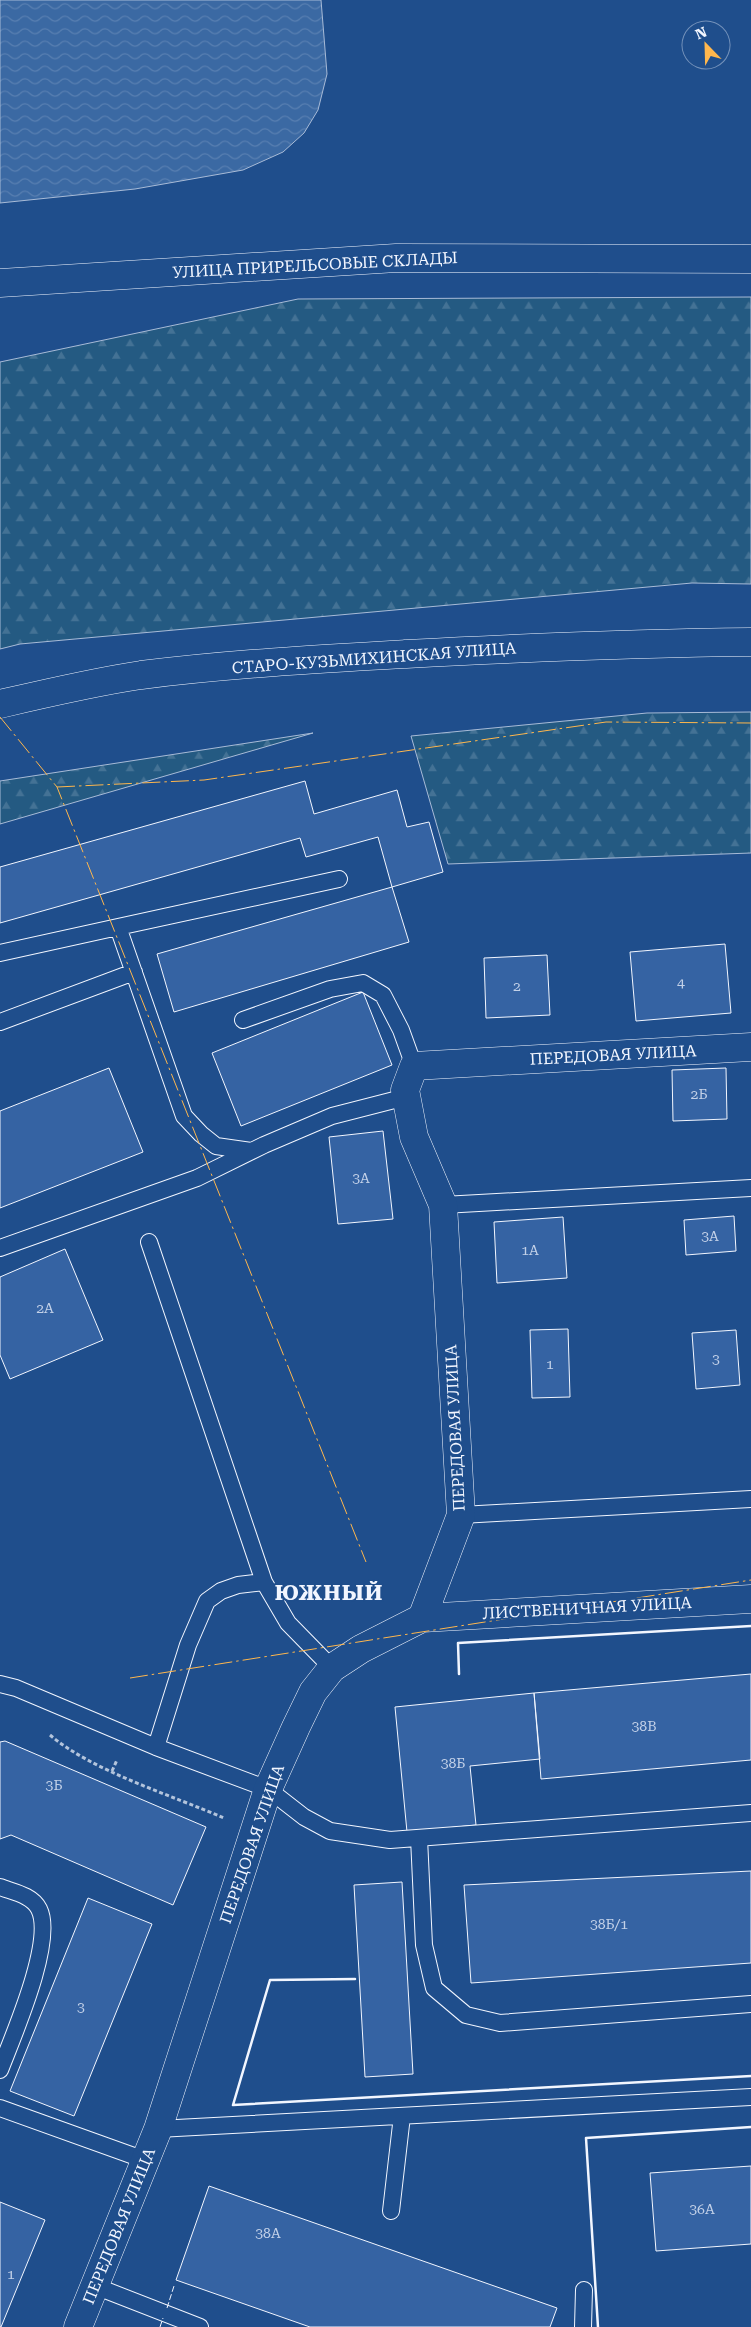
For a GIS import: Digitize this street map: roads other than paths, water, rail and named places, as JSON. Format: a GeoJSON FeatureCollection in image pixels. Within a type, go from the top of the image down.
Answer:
{"type":"FeatureCollection","features":[{"type":"Feature","properties":{"kind":"street","name":"УЛИЦА ПРИРЕЛЬСОВЫЕ СКЛАДЫ"},"geometry":{"type":"LineString","coordinates":[[0,283],[396,258],[751,259]]}},
{"type":"Feature","properties":{"kind":"street","name":"СТАРО-КУЗЬМИХИНСКАЯ УЛИЦА"},"geometry":{"type":"LineString","coordinates":[[0,704],[68,688],[141,675],[229,667],[475,650],[751,642]]}},
{"type":"Feature","properties":{"kind":"street","name":"ПЕРЕДОВАЯ УЛИЦА"},"geometry":{"type":"LineString","coordinates":[[78,2327],[158,2129],[268,1789],[313,1692],[332,1668],[361,1649],[422,1618],[461,1514],[443,1205],[414,1137],[405,1090],[414,1066],[751,1047]]}},
{"type":"Feature","properties":{"kind":"street","name":"ЛИСТВЕНИЧНАЯ УЛИЦА"},"geometry":{"type":"LineString","coordinates":[[422,1618],[751,1599]]}},
{"type":"Feature","properties":{"kind":"lane"},"geometry":{"type":"LineString","coordinates":[[0,953],[339,879]]}},
{"type":"Feature","properties":{"kind":"lane"},"geometry":{"type":"LineString","coordinates":[[118,927],[184,1116],[200,1134],[216,1146],[251,1151]]}},
{"type":"Feature","properties":{"kind":"lane"},"geometry":{"type":"LineString","coordinates":[[0,1022],[134,972]]}},
{"type":"Feature","properties":{"kind":"lane"},"geometry":{"type":"LineString","coordinates":[[243,1020],[330,989],[363,983],[383,995],[401,1030],[414,1066]]}},
{"type":"Feature","properties":{"kind":"lane"},"geometry":{"type":"LineString","coordinates":[[0,1248],[197,1178],[251,1151],[332,1116],[406,1097]]}},
{"type":"Feature","properties":{"kind":"lane"},"geometry":{"type":"LineString","coordinates":[[443,1205],[751,1188]]}},
{"type":"Feature","properties":{"kind":"lane"},"geometry":{"type":"LineString","coordinates":[[149,1242],[264,1582],[288,1623],[332,1668]]}},
{"type":"Feature","properties":{"kind":"lane"},"geometry":{"type":"LineString","coordinates":[[461,1514],[751,1499]]}},
{"type":"Feature","properties":{"kind":"lane"},"geometry":{"type":"LineString","coordinates":[[156,1747],[188,1645],[207,1601],[221,1591],[238,1585],[264,1582]]}},
{"type":"Feature","properties":{"kind":"lane"},"geometry":{"type":"LineString","coordinates":[[0,1684],[16,1688],[156,1747],[268,1789],[304,1817],[330,1831],[390,1840],[751,1813]]}},
{"type":"Feature","properties":{"kind":"lane"},"geometry":{"type":"LineString","coordinates":[[419,1838],[424,1945],[434,1988],[466,2016],[500,2023],[751,2004]]}},
{"type":"Feature","properties":{"kind":"lane"},"geometry":{"type":"LineString","coordinates":[[0,1887],[28,1897],[39,1909],[44,1934],[34,1979],[0,2070]]}},
{"type":"Feature","properties":{"kind":"lane"},"geometry":{"type":"LineString","coordinates":[[158,2129],[751,2097]]}},
{"type":"Feature","properties":{"kind":"lane"},"geometry":{"type":"LineString","coordinates":[[0,2108],[145,2160]]}},
{"type":"Feature","properties":{"kind":"lane"},"geometry":{"type":"LineString","coordinates":[[391,2211],[402,2116]]}},
{"type":"Feature","properties":{"kind":"lane"},"geometry":{"type":"LineString","coordinates":[[95,2286],[200,2327]]}},
{"type":"Feature","properties":{"kind":"lane"},"geometry":{"type":"LineString","coordinates":[[583,2327],[584,2290]]}},
{"type":"Feature","properties":{"kind":"water"},"geometry":{"type":"Polygon","coordinates":[[[0,0],[321,0],[327,74],[318,110],[304,133],[283,152],[243,170],[135,189],[0,203],[0,0]]]}},
{"type":"Feature","properties":{"kind":"district","name":"ЮЖНЫЙ"},"geometry":{"type":"Point","coordinates":[329,1593]}}]}
